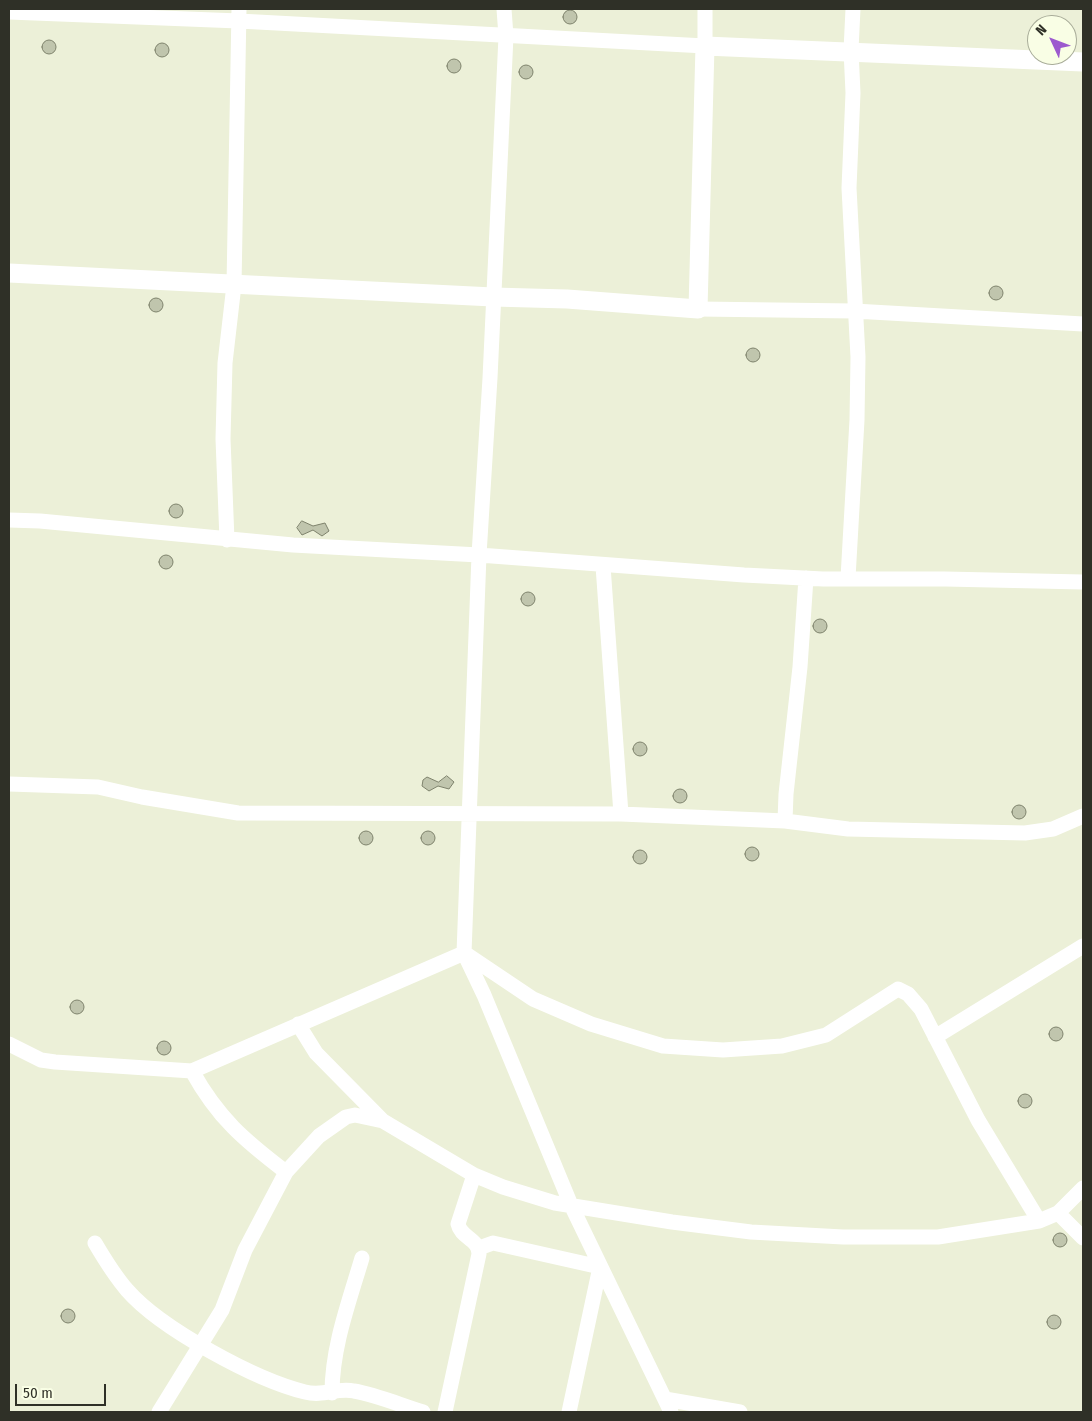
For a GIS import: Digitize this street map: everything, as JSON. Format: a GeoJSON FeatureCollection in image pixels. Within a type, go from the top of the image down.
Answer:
{"type":"FeatureCollection","features":[{"type":"Feature","properties":{"kind":"street"},"geometry":{"type":"LineString","coordinates":[[504,9],[506,36],[490,378],[479,555],[471,815],[464,953],[484,995],[571,1205],[668,1405],[740,1412]]}},
{"type":"Feature","properties":{"kind":"street"},"geometry":{"type":"LineString","coordinates":[[698,310],[705,9]]}},
{"type":"Feature","properties":{"kind":"street"},"geometry":{"type":"LineString","coordinates":[[848,578],[857,420],[858,326],[854,311],[849,188],[853,93],[851,50],[853,9]]}},
{"type":"Feature","properties":{"kind":"street"},"geometry":{"type":"LineString","coordinates":[[9,12],[239,15],[506,36],[705,46],[851,50],[1083,62]]}},
{"type":"Feature","properties":{"kind":"street"},"geometry":{"type":"LineString","coordinates":[[228,540],[223,439],[225,364],[234,284],[239,15]]}},
{"type":"Feature","properties":{"kind":"street"},"geometry":{"type":"LineString","coordinates":[[9,273],[493,298],[577,299],[698,310],[854,311],[1083,324]]}},
{"type":"Feature","properties":{"kind":"street"},"geometry":{"type":"LineString","coordinates":[[9,520],[40,521],[228,540],[806,578],[1083,582]]}},
{"type":"Feature","properties":{"kind":"street"},"geometry":{"type":"LineString","coordinates":[[603,566],[621,814]]}},
{"type":"Feature","properties":{"kind":"street"},"geometry":{"type":"LineString","coordinates":[[785,821],[786,794],[800,667],[806,578]]}},
{"type":"Feature","properties":{"kind":"street"},"geometry":{"type":"LineString","coordinates":[[9,784],[98,787],[142,797],[238,813],[621,814],[785,821],[857,830],[1024,833],[1053,829],[1083,816]]}},
{"type":"Feature","properties":{"kind":"street"},"geometry":{"type":"LineString","coordinates":[[935,1036],[1083,946]]}},
{"type":"Feature","properties":{"kind":"street"},"geometry":{"type":"LineString","coordinates":[[9,1044],[48,1061],[192,1072],[464,953]]}},
{"type":"Feature","properties":{"kind":"street"},"geometry":{"type":"LineString","coordinates":[[464,953],[533,999],[591,1024],[663,1046],[723,1050],[782,1046],[826,1035],[898,989],[904,990],[915,1000],[978,1120],[1039,1221]]}},
{"type":"Feature","properties":{"kind":"street"},"geometry":{"type":"LineString","coordinates":[[298,1024],[316,1053],[382,1121],[474,1175],[503,1187],[555,1203],[672,1222],[751,1232],[843,1237],[938,1237],[1039,1221],[1058,1213],[1083,1188]]}},
{"type":"Feature","properties":{"kind":"street"},"geometry":{"type":"LineString","coordinates":[[192,1072],[206,1097],[222,1118],[242,1137],[286,1172]]}},
{"type":"Feature","properties":{"kind":"street"},"geometry":{"type":"LineString","coordinates":[[159,1412],[222,1310],[245,1250],[286,1172],[319,1136],[346,1117],[355,1115],[382,1121]]}},
{"type":"Feature","properties":{"kind":"street"},"geometry":{"type":"LineString","coordinates":[[474,1175],[458,1224],[462,1233],[479,1248]]}},
{"type":"Feature","properties":{"kind":"street"},"geometry":{"type":"LineString","coordinates":[[1058,1213],[1083,1238]]}},
{"type":"Feature","properties":{"kind":"street"},"geometry":{"type":"LineString","coordinates":[[95,1243],[110,1268],[129,1292],[200,1346],[266,1378],[303,1392],[319,1395],[353,1390],[423,1412]]}},
{"type":"Feature","properties":{"kind":"street"},"geometry":{"type":"LineString","coordinates":[[479,1248],[493,1243],[600,1267]]}},
{"type":"Feature","properties":{"kind":"street"},"geometry":{"type":"LineString","coordinates":[[445,1412],[479,1248]]}},
{"type":"Feature","properties":{"kind":"street"},"geometry":{"type":"LineString","coordinates":[[332,1393],[333,1366],[337,1345],[362,1258]]}},
{"type":"Feature","properties":{"kind":"street"},"geometry":{"type":"LineString","coordinates":[[569,1412],[600,1267]]}},
{"type":"Feature","properties":{"kind":"building"},"geometry":{"type":"Polygon","coordinates":[[[570,10],[575,12],[577,17],[575,22],[570,24],[565,22],[563,17],[565,12],[570,10]]]}},
{"type":"Feature","properties":{"kind":"building"},"geometry":{"type":"Polygon","coordinates":[[[49,40],[54,42],[56,47],[54,52],[49,54],[44,52],[42,47],[44,42],[49,40]]]}},
{"type":"Feature","properties":{"kind":"building"},"geometry":{"type":"Polygon","coordinates":[[[162,43],[167,45],[169,50],[167,55],[162,57],[157,55],[155,50],[157,45],[162,43]]]}},
{"type":"Feature","properties":{"kind":"building"},"geometry":{"type":"Polygon","coordinates":[[[454,59],[459,61],[461,66],[459,71],[454,73],[449,71],[447,66],[449,61],[454,59]]]}},
{"type":"Feature","properties":{"kind":"building"},"geometry":{"type":"Polygon","coordinates":[[[526,65],[531,67],[533,72],[531,77],[526,79],[521,77],[519,72],[521,67],[526,65]]]}},
{"type":"Feature","properties":{"kind":"building"},"geometry":{"type":"Polygon","coordinates":[[[996,286],[1001,288],[1003,293],[1001,298],[996,300],[991,298],[989,293],[991,288],[996,286]]]}},
{"type":"Feature","properties":{"kind":"building"},"geometry":{"type":"Polygon","coordinates":[[[156,298],[161,300],[163,305],[161,310],[156,312],[151,310],[149,305],[151,300],[156,298]]]}},
{"type":"Feature","properties":{"kind":"building"},"geometry":{"type":"Polygon","coordinates":[[[753,348],[758,350],[760,355],[758,360],[753,362],[748,360],[746,355],[748,350],[753,348]]]}},
{"type":"Feature","properties":{"kind":"building"},"geometry":{"type":"Polygon","coordinates":[[[176,504],[181,506],[183,511],[181,516],[176,518],[171,516],[169,511],[171,506],[176,504]]]}},
{"type":"Feature","properties":{"kind":"building"},"geometry":{"type":"Polygon","coordinates":[[[302,521],[313,526],[325,523],[329,531],[322,536],[313,530],[302,535],[297,528],[302,521]]]}},
{"type":"Feature","properties":{"kind":"building"},"geometry":{"type":"Polygon","coordinates":[[[166,555],[171,557],[173,562],[171,567],[166,569],[161,567],[159,562],[161,557],[166,555]]]}},
{"type":"Feature","properties":{"kind":"building"},"geometry":{"type":"Polygon","coordinates":[[[528,592],[533,594],[535,599],[533,604],[528,606],[523,604],[521,599],[523,594],[528,592]]]}},
{"type":"Feature","properties":{"kind":"building"},"geometry":{"type":"Polygon","coordinates":[[[820,619],[825,621],[827,626],[825,631],[820,633],[815,631],[813,626],[815,621],[820,619]]]}},
{"type":"Feature","properties":{"kind":"building"},"geometry":{"type":"Polygon","coordinates":[[[640,742],[645,744],[647,749],[645,754],[640,756],[635,754],[633,749],[635,744],[640,742]]]}},
{"type":"Feature","properties":{"kind":"building"},"geometry":{"type":"Polygon","coordinates":[[[447,776],[454,782],[449,789],[438,786],[429,791],[422,786],[423,780],[427,777],[438,782],[447,776]]]}},
{"type":"Feature","properties":{"kind":"building"},"geometry":{"type":"Polygon","coordinates":[[[680,789],[685,791],[687,796],[685,801],[680,803],[675,801],[673,796],[675,791],[680,789]]]}},
{"type":"Feature","properties":{"kind":"building"},"geometry":{"type":"Polygon","coordinates":[[[1019,805],[1024,807],[1026,812],[1024,817],[1019,819],[1014,817],[1012,812],[1014,807],[1019,805]]]}},
{"type":"Feature","properties":{"kind":"building"},"geometry":{"type":"Polygon","coordinates":[[[366,831],[371,833],[373,838],[371,843],[366,845],[361,843],[359,838],[361,833],[366,831]]]}},
{"type":"Feature","properties":{"kind":"building"},"geometry":{"type":"Polygon","coordinates":[[[428,831],[433,833],[435,838],[433,843],[428,845],[423,843],[421,838],[423,833],[428,831]]]}},
{"type":"Feature","properties":{"kind":"building"},"geometry":{"type":"Polygon","coordinates":[[[752,847],[757,849],[759,854],[757,859],[752,861],[747,859],[745,854],[747,849],[752,847]]]}},
{"type":"Feature","properties":{"kind":"building"},"geometry":{"type":"Polygon","coordinates":[[[640,850],[645,852],[647,857],[645,862],[640,864],[635,862],[633,857],[635,852],[640,850]]]}},
{"type":"Feature","properties":{"kind":"building"},"geometry":{"type":"Polygon","coordinates":[[[77,1000],[82,1002],[84,1007],[82,1012],[77,1014],[72,1012],[70,1007],[72,1002],[77,1000]]]}},
{"type":"Feature","properties":{"kind":"building"},"geometry":{"type":"Polygon","coordinates":[[[1056,1027],[1061,1029],[1063,1034],[1061,1039],[1056,1041],[1051,1039],[1049,1034],[1051,1029],[1056,1027]]]}},
{"type":"Feature","properties":{"kind":"building"},"geometry":{"type":"Polygon","coordinates":[[[164,1041],[169,1043],[171,1048],[169,1053],[164,1055],[159,1053],[157,1048],[159,1043],[164,1041]]]}},
{"type":"Feature","properties":{"kind":"building"},"geometry":{"type":"Polygon","coordinates":[[[1025,1094],[1030,1096],[1032,1101],[1030,1106],[1025,1108],[1020,1106],[1018,1101],[1020,1096],[1025,1094]]]}},
{"type":"Feature","properties":{"kind":"building"},"geometry":{"type":"Polygon","coordinates":[[[1060,1233],[1065,1235],[1067,1240],[1065,1245],[1060,1247],[1055,1245],[1053,1240],[1055,1235],[1060,1233]]]}},
{"type":"Feature","properties":{"kind":"building"},"geometry":{"type":"Polygon","coordinates":[[[68,1309],[73,1311],[75,1316],[73,1321],[68,1323],[63,1321],[61,1316],[63,1311],[68,1309]]]}},
{"type":"Feature","properties":{"kind":"building"},"geometry":{"type":"Polygon","coordinates":[[[1054,1315],[1059,1317],[1061,1322],[1059,1327],[1054,1329],[1049,1327],[1047,1322],[1049,1317],[1054,1315]]]}}]}
